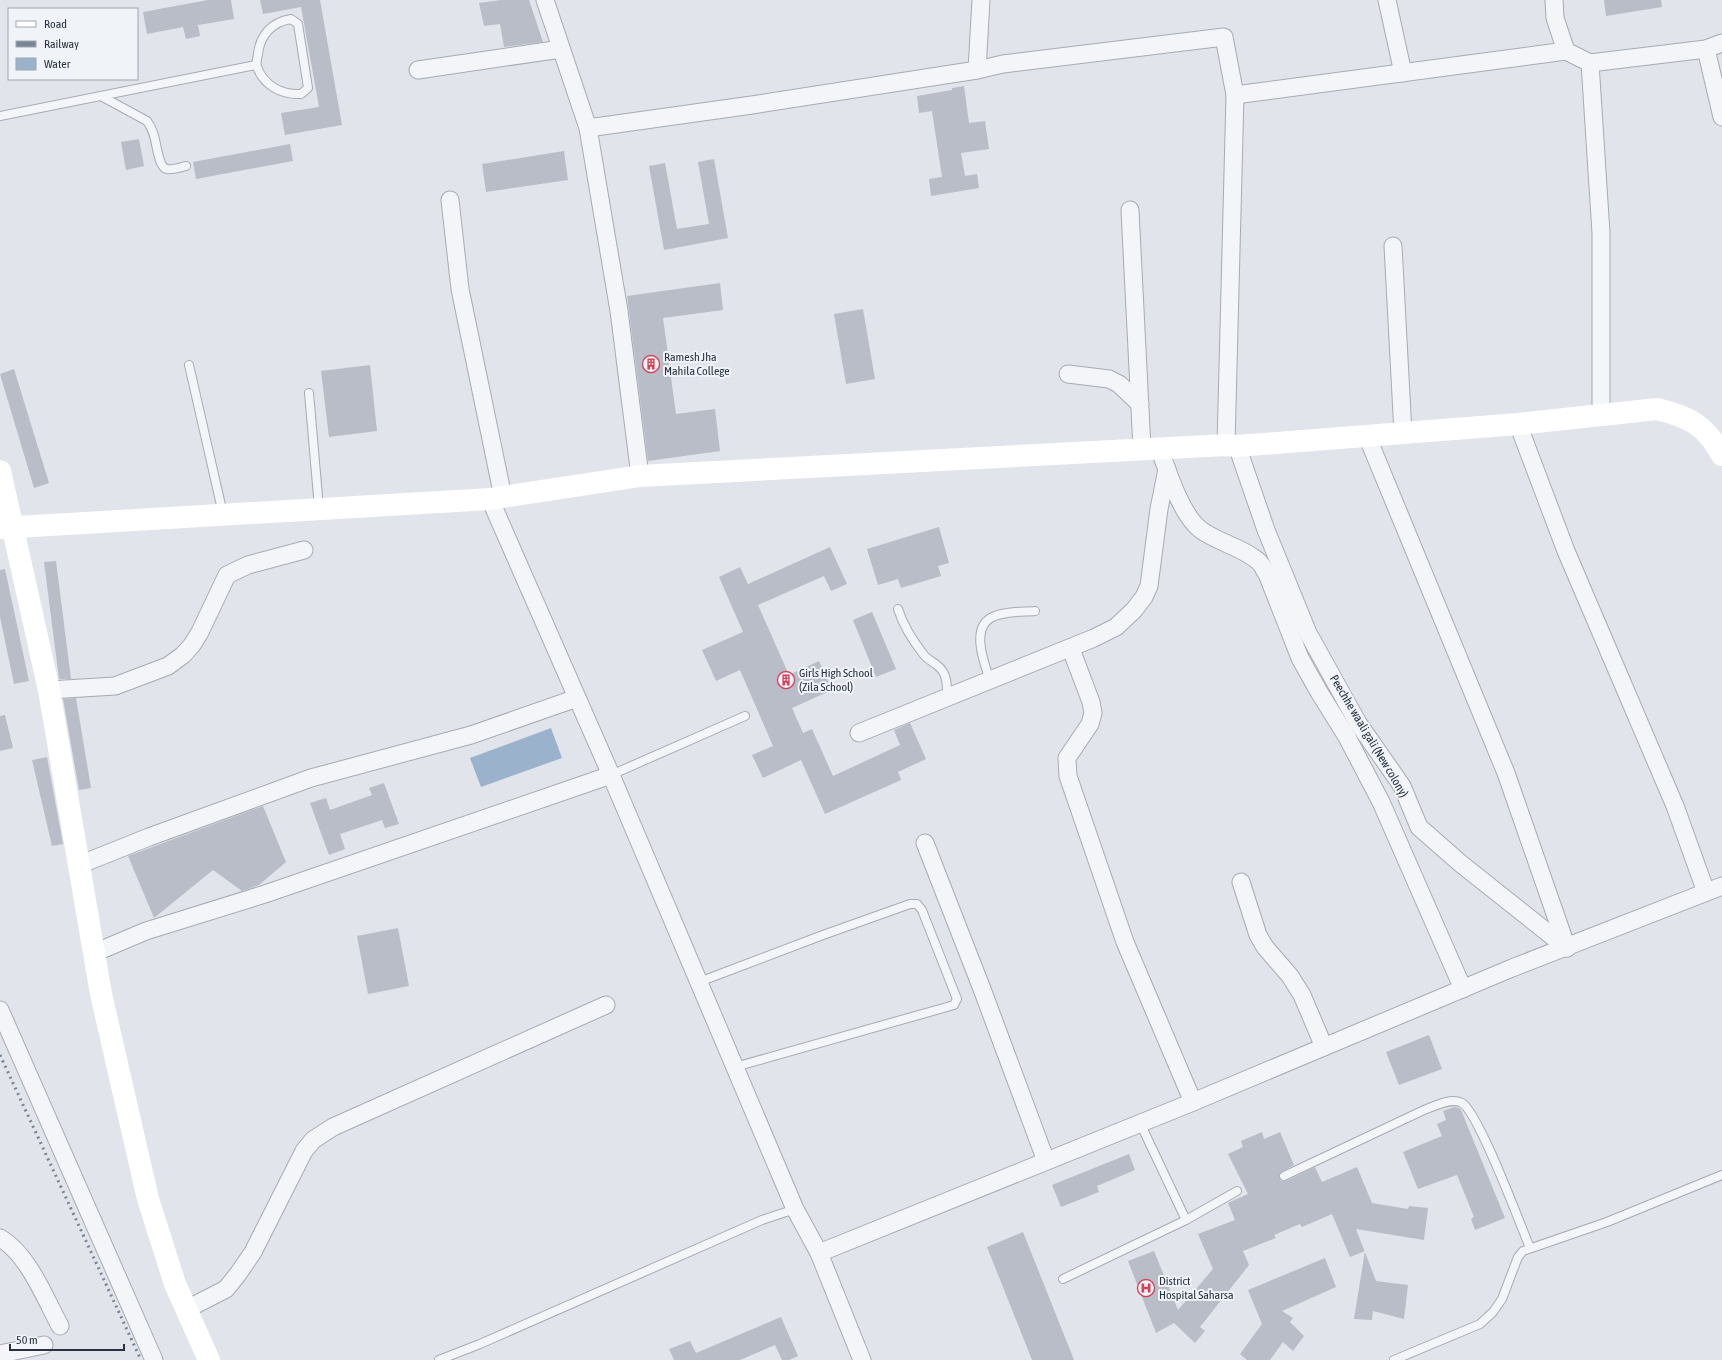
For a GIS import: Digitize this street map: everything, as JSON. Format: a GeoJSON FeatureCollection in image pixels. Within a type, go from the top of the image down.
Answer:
{"type":"FeatureCollection","features":[{"type":"Feature","properties":{"kind":"street"},"geometry":{"type":"LineString","coordinates":[[545,0],[588,128],[619,311],[640,476]]}},
{"type":"Feature","properties":{"kind":"street"},"geometry":{"type":"LineString","coordinates":[[976,70],[981,0]]}},
{"type":"Feature","properties":{"kind":"street"},"geometry":{"type":"LineString","coordinates":[[1387,0],[1403,73]]}},
{"type":"Feature","properties":{"kind":"street"},"geometry":{"type":"LineString","coordinates":[[1554,0],[1555,18],[1566,52]]}},
{"type":"Feature","properties":{"kind":"street"},"geometry":{"type":"LineString","coordinates":[[588,128],[752,105],[976,70],[1003,64],[1224,37],[1235,95],[1231,445]]}},
{"type":"Feature","properties":{"kind":"street"},"geometry":{"type":"LineString","coordinates":[[1235,95],[1566,52],[1590,63],[1706,49],[1722,43]]}},
{"type":"Feature","properties":{"kind":"street"},"geometry":{"type":"LineString","coordinates":[[418,70],[561,49]]}},
{"type":"Feature","properties":{"kind":"street"},"geometry":{"type":"LineString","coordinates":[[1706,49],[1722,116]]}},
{"type":"Feature","properties":{"kind":"street"},"geometry":{"type":"LineString","coordinates":[[1590,63],[1601,234],[1601,415]]}},
{"type":"Feature","properties":{"kind":"street"},"geometry":{"type":"LineString","coordinates":[[450,200],[460,289],[497,498],[577,698],[795,1209],[819,1253],[862,1360]]}},
{"type":"Feature","properties":{"kind":"street"},"geometry":{"type":"LineString","coordinates":[[1130,210],[1140,404],[1150,449],[1167,469],[1176,493],[1192,520],[1201,530],[1242,550],[1259,562],[1267,574],[1300,658],[1318,692],[1347,737],[1382,802],[1463,989]]}},
{"type":"Feature","properties":{"kind":"street"},"geometry":{"type":"LineString","coordinates":[[1393,246],[1403,433]]}},
{"type":"Feature","properties":{"kind":"street"},"geometry":{"type":"LineString","coordinates":[[1068,374],[1109,378],[1119,384],[1140,404]]}},
{"type":"Feature","properties":{"kind":"street"},"geometry":{"type":"LineString","coordinates":[[6,528],[497,498],[640,476],[1231,445],[1518,424],[1657,409],[1677,414],[1699,425],[1713,439],[1722,455]]}},
{"type":"Feature","properties":{"kind":"street"},"geometry":{"type":"LineString","coordinates":[[1518,424],[1566,551],[1676,806],[1706,892]]}},
{"type":"Feature","properties":{"kind":"street"},"geometry":{"type":"LineString","coordinates":[[1367,436],[1506,773],[1567,948]]}},
{"type":"Feature","properties":{"kind":"street","name":"Peechhe waali gali (New colony)"},"geometry":{"type":"LineString","coordinates":[[1231,445],[1308,633],[1358,723],[1402,786],[1419,827],[1460,863],[1567,948]]}},
{"type":"Feature","properties":{"kind":"street"},"geometry":{"type":"LineString","coordinates":[[859,733],[1071,649],[1116,626],[1134,610],[1144,597],[1149,586],[1159,509],[1167,469]]}},
{"type":"Feature","properties":{"kind":"street"},"geometry":{"type":"LineString","coordinates":[[0,471],[6,528],[49,690],[101,994],[148,1199],[175,1284],[209,1360]]}},
{"type":"Feature","properties":{"kind":"street"},"geometry":{"type":"LineString","coordinates":[[49,690],[115,686],[168,666],[183,655],[192,645],[200,632],[227,575],[248,565],[304,550]]}},
{"type":"Feature","properties":{"kind":"street"},"geometry":{"type":"LineString","coordinates":[[1071,649],[1091,702],[1093,712],[1090,724],[1067,758],[1068,776],[1126,942],[1193,1102]]}},
{"type":"Feature","properties":{"kind":"street"},"geometry":{"type":"LineString","coordinates":[[79,865],[149,837],[311,778],[472,735],[577,698]]}},
{"type":"Feature","properties":{"kind":"street"},"geometry":{"type":"LineString","coordinates":[[94,953],[146,931],[266,894],[611,775]]}},
{"type":"Feature","properties":{"kind":"street"},"geometry":{"type":"LineString","coordinates":[[925,843],[1046,1161]]}},
{"type":"Feature","properties":{"kind":"street"},"geometry":{"type":"LineString","coordinates":[[1241,882],[1258,935],[1265,947],[1290,976],[1302,995],[1324,1047]]}},
{"type":"Feature","properties":{"kind":"street"},"geometry":{"type":"LineString","coordinates":[[819,1253],[1193,1102],[1463,989],[1722,886]]}},
{"type":"Feature","properties":{"kind":"street"},"geometry":{"type":"LineString","coordinates":[[187,1309],[226,1289],[238,1274],[253,1252],[304,1151],[312,1140],[333,1127],[606,1005]]}},
{"type":"Feature","properties":{"kind":"street"},"geometry":{"type":"LineString","coordinates":[[0,1010],[154,1360]]}},
{"type":"Feature","properties":{"kind":"street"},"geometry":{"type":"LineString","coordinates":[[0,1238],[16,1250],[29,1268],[60,1326]]}},
{"type":"Feature","properties":{"kind":"street"},"geometry":{"type":"LineString","coordinates":[[0,1354],[44,1345]]}},
{"type":"Feature","properties":{"kind":"lane"},"geometry":{"type":"LineString","coordinates":[[282,20],[291,20],[298,24],[308,88],[301,94],[290,94],[279,91],[266,81],[256,66],[258,50],[265,33],[282,20]]}},
{"type":"Feature","properties":{"kind":"lane"},"geometry":{"type":"LineString","coordinates":[[0,116],[256,66]]}},
{"type":"Feature","properties":{"kind":"lane"},"geometry":{"type":"LineString","coordinates":[[101,96],[147,121],[158,146],[161,163],[164,167],[167,169],[186,166]]}},
{"type":"Feature","properties":{"kind":"lane"},"geometry":{"type":"LineString","coordinates":[[190,365],[224,515]]}},
{"type":"Feature","properties":{"kind":"lane"},"geometry":{"type":"LineString","coordinates":[[309,393],[320,509]]}},
{"type":"Feature","properties":{"kind":"lane"},"geometry":{"type":"LineString","coordinates":[[898,609],[902,621],[924,655],[943,672],[947,684],[947,698]]}},
{"type":"Feature","properties":{"kind":"lane"},"geometry":{"type":"LineString","coordinates":[[990,680],[981,654],[980,638],[985,624],[994,616],[1035,611]]}},
{"type":"Feature","properties":{"kind":"lane"},"geometry":{"type":"LineString","coordinates":[[611,775],[745,716]]}},
{"type":"Feature","properties":{"kind":"lane"},"geometry":{"type":"LineString","coordinates":[[699,982],[910,904],[917,904],[922,910],[957,999],[954,1005],[735,1067]]}},
{"type":"Feature","properties":{"kind":"lane"},"geometry":{"type":"LineString","coordinates":[[1284,1176],[1424,1110],[1446,1102],[1457,1101],[1462,1103],[1474,1116],[1530,1248]]}},
{"type":"Feature","properties":{"kind":"lane"},"geometry":{"type":"LineString","coordinates":[[1140,1123],[1186,1220]]}},
{"type":"Feature","properties":{"kind":"lane"},"geometry":{"type":"LineString","coordinates":[[1394,1360],[1480,1324],[1493,1312],[1502,1299],[1518,1257],[1523,1251],[1607,1222],[1722,1175]]}},
{"type":"Feature","properties":{"kind":"lane"},"geometry":{"type":"LineString","coordinates":[[1063,1279],[1186,1220],[1237,1192]]}},
{"type":"Feature","properties":{"kind":"lane"},"geometry":{"type":"LineString","coordinates":[[439,1360],[480,1344],[762,1220],[795,1209]]}},
{"type":"Feature","properties":{"kind":"water"},"geometry":{"type":"Polygon","coordinates":[[[551,728],[562,758],[481,787],[470,758],[551,728]]]}},
{"type":"Feature","properties":{"kind":"building"},"geometry":{"type":"Polygon","coordinates":[[[208,0],[231,0],[234,19],[198,25],[200,36],[186,39],[183,27],[147,34],[143,12],[208,0]]]}},
{"type":"Feature","properties":{"kind":"building"},"geometry":{"type":"Polygon","coordinates":[[[260,0],[320,0],[342,125],[285,135],[281,113],[319,107],[301,7],[263,14],[260,0]]]}},
{"type":"Feature","properties":{"kind":"building"},"geometry":{"type":"Polygon","coordinates":[[[501,0],[529,0],[543,42],[504,47],[500,24],[484,26],[479,3],[501,0]]]}},
{"type":"Feature","properties":{"kind":"building"},"geometry":{"type":"Polygon","coordinates":[[[1604,0],[1661,0],[1662,7],[1606,16],[1604,0]]]}},
{"type":"Feature","properties":{"kind":"building"},"geometry":{"type":"Polygon","coordinates":[[[964,86],[969,123],[985,121],[989,149],[961,153],[965,176],[977,174],[979,188],[931,196],[929,179],[942,177],[932,111],[919,113],[917,96],[952,90],[952,88],[964,86]]]}},
{"type":"Feature","properties":{"kind":"building"},"geometry":{"type":"Polygon","coordinates":[[[139,139],[144,166],[126,170],[121,142],[139,139]]]}},
{"type":"Feature","properties":{"kind":"building"},"geometry":{"type":"Polygon","coordinates":[[[290,144],[293,161],[196,179],[193,162],[290,144]]]}},
{"type":"Feature","properties":{"kind":"building"},"geometry":{"type":"Polygon","coordinates":[[[564,151],[568,180],[486,192],[482,164],[564,151]]]}},
{"type":"Feature","properties":{"kind":"building"},"geometry":{"type":"Polygon","coordinates":[[[714,159],[728,238],[664,250],[649,166],[665,163],[677,229],[709,224],[698,162],[714,159]]]}},
{"type":"Feature","properties":{"kind":"building","name":"Ramesh Jha Mahila College"},"geometry":{"type":"Polygon","coordinates":[[[720,283],[723,310],[663,318],[676,414],[715,409],[720,451],[648,461],[627,296],[720,283]]]}},
{"type":"Feature","properties":{"kind":"building"},"geometry":{"type":"Polygon","coordinates":[[[863,309],[875,379],[846,384],[834,314],[863,309]]]}},
{"type":"Feature","properties":{"kind":"building"},"geometry":{"type":"Polygon","coordinates":[[[370,365],[377,431],[329,437],[321,371],[370,365]]]}},
{"type":"Feature","properties":{"kind":"building"},"geometry":{"type":"Polygon","coordinates":[[[14,369],[49,483],[34,488],[0,374],[14,369]]]}},
{"type":"Feature","properties":{"kind":"building"},"geometry":{"type":"Polygon","coordinates":[[[939,527],[949,563],[938,566],[941,576],[901,588],[898,579],[878,585],[867,549],[939,527]]]}},
{"type":"Feature","properties":{"kind":"building","name":"Girls High School (Zila School)"},"geometry":{"type":"Polygon","coordinates":[[[830,547],[847,584],[831,591],[824,576],[758,605],[789,675],[819,661],[832,690],[792,708],[803,733],[812,729],[833,776],[900,745],[894,730],[910,723],[926,759],[898,772],[901,780],[825,814],[801,760],[763,778],[752,755],[773,746],[740,670],[716,681],[702,650],[743,632],[719,577],[740,567],[748,584],[830,547]]]}},
{"type":"Feature","properties":{"kind":"building"},"geometry":{"type":"Polygon","coordinates":[[[56,561],[71,679],[59,679],[44,562],[56,561]]]}},
{"type":"Feature","properties":{"kind":"building"},"geometry":{"type":"Polygon","coordinates":[[[5,569],[29,681],[14,684],[0,617],[0,570],[5,569]]]}},
{"type":"Feature","properties":{"kind":"building"},"geometry":{"type":"Polygon","coordinates":[[[872,612],[896,669],[876,677],[853,620],[872,612]]]}},
{"type":"Feature","properties":{"kind":"building"},"geometry":{"type":"Polygon","coordinates":[[[76,698],[91,788],[79,790],[63,699],[76,698]]]}},
{"type":"Feature","properties":{"kind":"building"},"geometry":{"type":"Polygon","coordinates":[[[5,715],[13,748],[0,751],[0,716],[5,715]]]}},
{"type":"Feature","properties":{"kind":"building"},"geometry":{"type":"Polygon","coordinates":[[[47,757],[63,844],[52,846],[32,760],[47,757]]]}},
{"type":"Feature","properties":{"kind":"building"},"geometry":{"type":"Polygon","coordinates":[[[384,783],[399,824],[385,828],[382,820],[340,834],[345,849],[329,855],[310,803],[326,798],[330,810],[372,795],[369,788],[384,783]]]}},
{"type":"Feature","properties":{"kind":"building"},"geometry":{"type":"Polygon","coordinates":[[[263,806],[286,862],[259,885],[242,891],[213,870],[154,918],[128,856],[263,806]]]}},
{"type":"Feature","properties":{"kind":"building"},"geometry":{"type":"Polygon","coordinates":[[[398,928],[409,986],[368,994],[357,936],[398,928]]]}},
{"type":"Feature","properties":{"kind":"building"},"geometry":{"type":"Polygon","coordinates":[[[1429,1035],[1442,1069],[1399,1085],[1386,1052],[1429,1035]]]}},
{"type":"Feature","properties":{"kind":"building"},"geometry":{"type":"Polygon","coordinates":[[[1454,1107],[1461,1110],[1505,1218],[1475,1230],[1471,1219],[1474,1217],[1457,1175],[1418,1189],[1403,1152],[1442,1136],[1437,1124],[1446,1120],[1443,1111],[1454,1107]]]}},
{"type":"Feature","properties":{"kind":"building"},"geometry":{"type":"Polygon","coordinates":[[[1262,1132],[1264,1139],[1280,1132],[1294,1165],[1280,1173],[1279,1176],[1281,1181],[1286,1181],[1315,1167],[1322,1182],[1357,1167],[1372,1203],[1408,1209],[1409,1206],[1428,1208],[1424,1240],[1356,1229],[1365,1251],[1350,1257],[1332,1214],[1302,1227],[1300,1224],[1274,1235],[1276,1238],[1243,1251],[1249,1265],[1200,1327],[1205,1331],[1195,1343],[1174,1323],[1156,1333],[1128,1261],[1154,1251],[1178,1310],[1213,1269],[1198,1234],[1235,1220],[1228,1203],[1248,1194],[1228,1154],[1243,1147],[1241,1141],[1262,1132]]]}},
{"type":"Feature","properties":{"kind":"building"},"geometry":{"type":"Polygon","coordinates":[[[1129,1154],[1135,1170],[1097,1186],[1099,1192],[1061,1207],[1052,1185],[1129,1154]]]}},
{"type":"Feature","properties":{"kind":"building"},"geometry":{"type":"Polygon","coordinates":[[[1023,1232],[1074,1360],[1032,1360],[987,1247],[1023,1232]]]}},
{"type":"Feature","properties":{"kind":"building"},"geometry":{"type":"Polygon","coordinates":[[[1365,1252],[1376,1281],[1408,1285],[1404,1319],[1373,1311],[1372,1320],[1354,1319],[1365,1252]]]}},
{"type":"Feature","properties":{"kind":"building"},"geometry":{"type":"Polygon","coordinates":[[[1325,1258],[1336,1287],[1282,1311],[1293,1318],[1290,1322],[1304,1336],[1293,1351],[1283,1342],[1270,1360],[1247,1360],[1240,1354],[1262,1324],[1248,1290],[1325,1258]]]}},
{"type":"Feature","properties":{"kind":"building"},"geometry":{"type":"Polygon","coordinates":[[[781,1317],[798,1356],[789,1360],[782,1360],[775,1345],[740,1360],[674,1360],[669,1349],[690,1341],[696,1353],[781,1317]]]}},
{"type":"Feature","properties":{"kind":"railway"},"geometry":{"type":"LineString","coordinates":[[0,1055],[141,1360]]}},
{"type":"Feature","properties":{"kind":"place","name":"Ramesh Jha Mahila College"},"geometry":{"type":"Point","coordinates":[651,364]}},
{"type":"Feature","properties":{"kind":"place","name":"Girls High School (Zila School)"},"geometry":{"type":"Point","coordinates":[786,680]}},
{"type":"Feature","properties":{"kind":"place","name":"District Hospital Saharsa"},"geometry":{"type":"Point","coordinates":[1146,1288]}}]}
